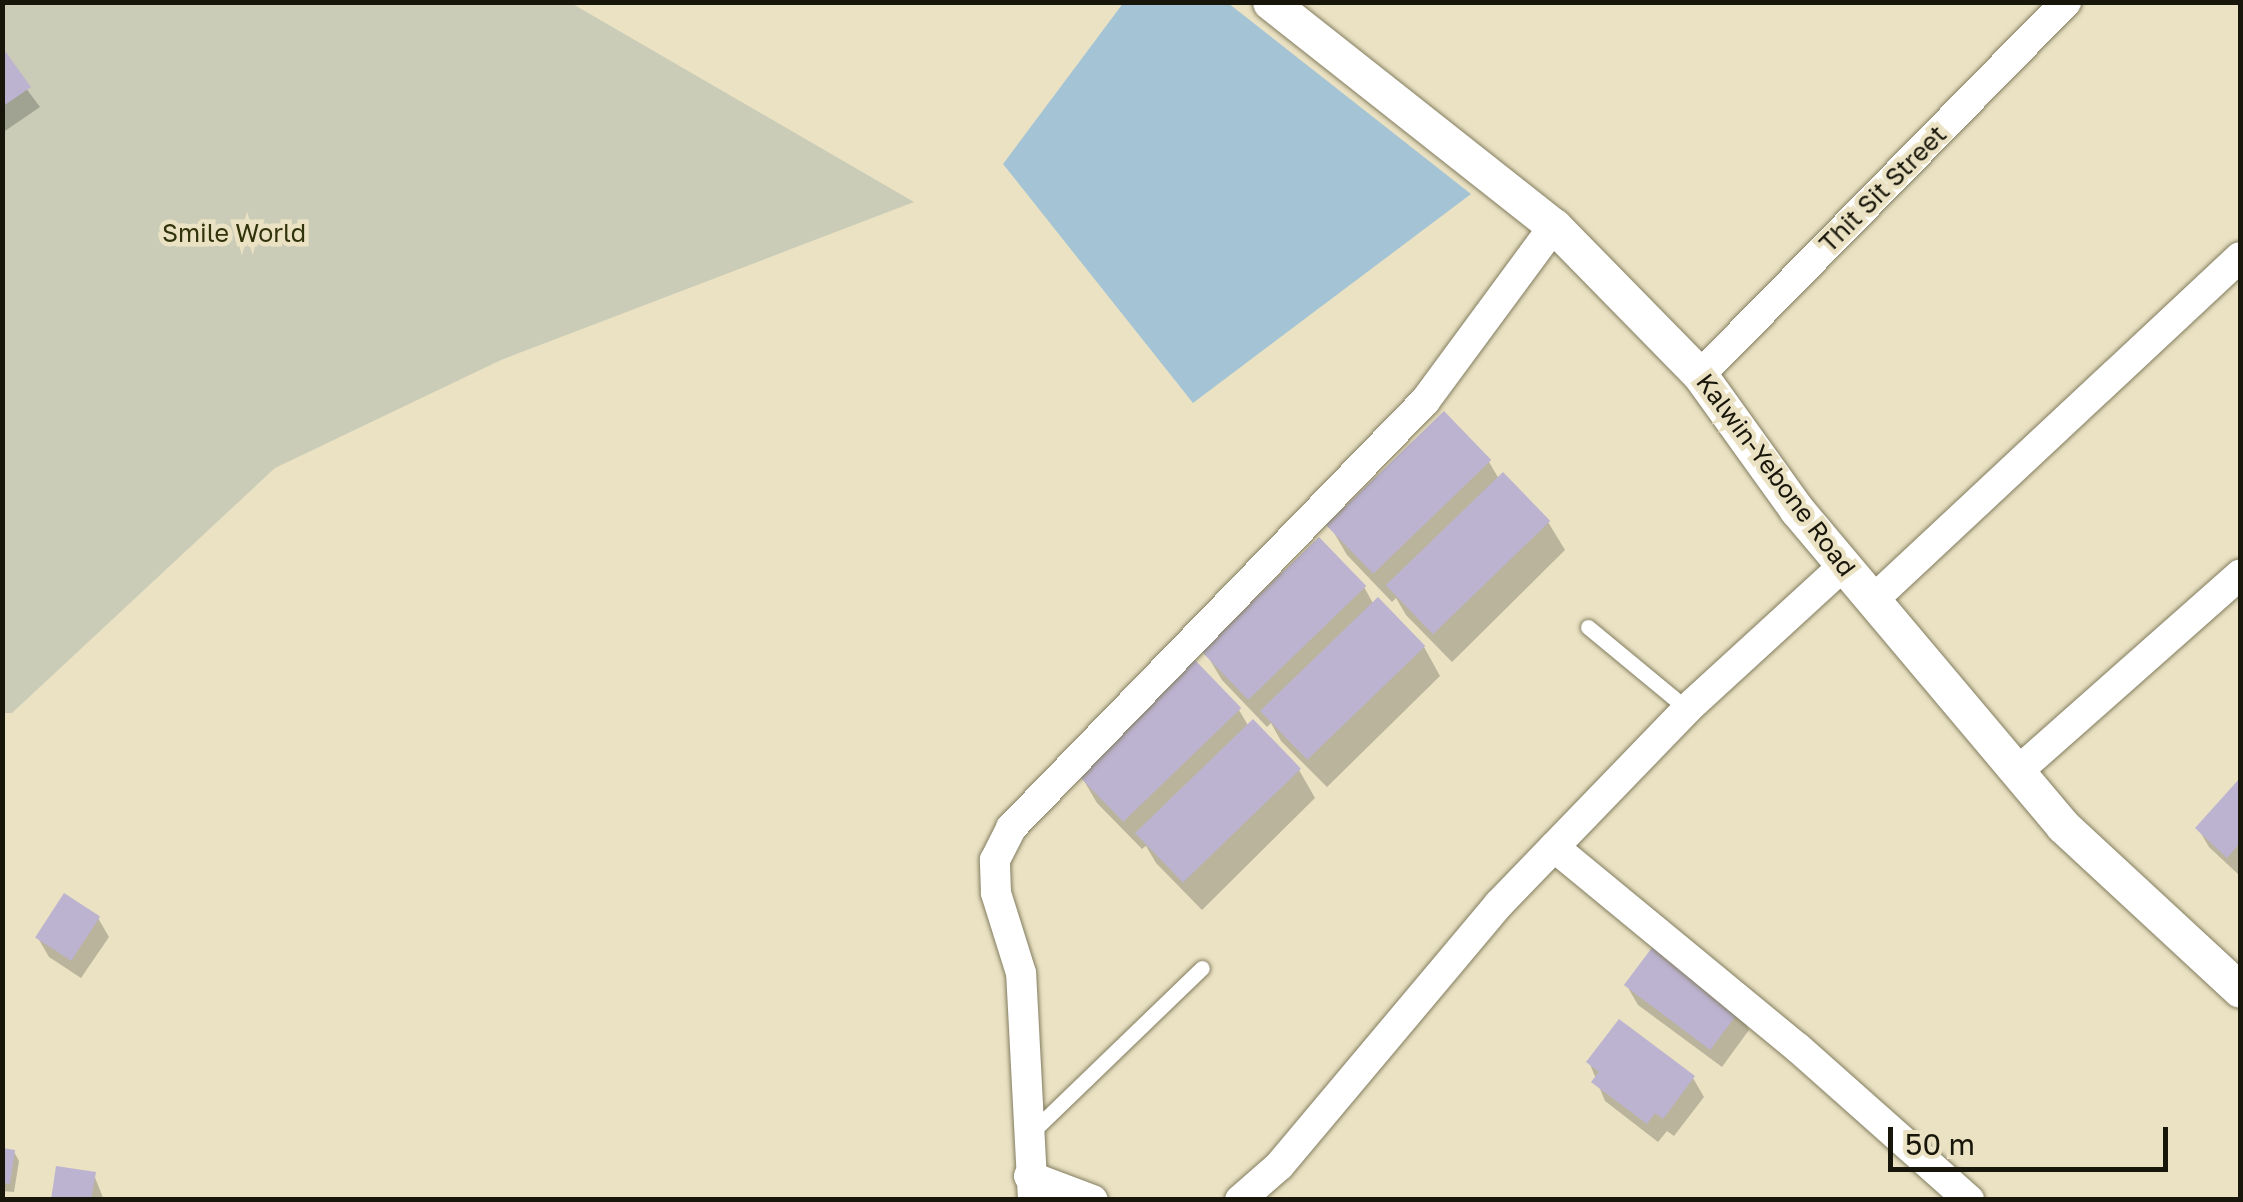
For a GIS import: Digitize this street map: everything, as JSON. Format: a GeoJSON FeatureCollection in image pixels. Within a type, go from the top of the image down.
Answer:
{"type":"FeatureCollection","features":[{"type":"Feature","properties":{"kind":"street","name":"Kalwin-Yebone Road"},"geometry":{"type":"LineString","coordinates":[[1270,2],[1554,226],[1700,375],[1797,510],[2063,826],[2240,990]]}},
{"type":"Feature","properties":{"kind":"street","name":"Thit Sit Street"},"geometry":{"type":"LineString","coordinates":[[1700,375],[2066,2]]}},
{"type":"Feature","properties":{"kind":"street"},"geometry":{"type":"LineString","coordinates":[[1094,1200],[1031,1188],[1032,1132],[1021,973],[996,892],[995,860],[1011,828],[1425,401],[1554,226]]}},
{"type":"Feature","properties":{"kind":"street"},"geometry":{"type":"LineString","coordinates":[[1873,600],[2240,257]]}},
{"type":"Feature","properties":{"kind":"street"},"geometry":{"type":"LineString","coordinates":[[1240,1200],[1279,1166],[1499,904],[1687,710],[1844,565]]}},
{"type":"Feature","properties":{"kind":"street"},"geometry":{"type":"LineString","coordinates":[[2017,772],[2240,575]]}},
{"type":"Feature","properties":{"kind":"street"},"geometry":{"type":"LineString","coordinates":[[1554,847],[1798,1048],[1968,1200]]}},
{"type":"Feature","properties":{"kind":"lane"},"geometry":{"type":"LineString","coordinates":[[1588,627],[1687,710]]}},
{"type":"Feature","properties":{"kind":"lane"},"geometry":{"type":"LineString","coordinates":[[1032,1132],[1202,968]]}},
{"type":"Feature","properties":{"kind":"green space","name":"Smile World"},"geometry":{"type":"Polygon","coordinates":[[[2,3],[571,3],[914,202],[501,360],[275,468],[12,713],[3,713],[2,3]]]}},
{"type":"Feature","properties":{"kind":"water"},"geometry":{"type":"Polygon","coordinates":[[[1124,2],[1228,3],[1471,194],[1193,403],[1003,164],[1124,2]]]}},
{"type":"Feature","properties":{"kind":"building"},"geometry":{"type":"Polygon","coordinates":[[[5,51],[31,87],[2,107],[2,53],[5,51]]]}},
{"type":"Feature","properties":{"kind":"building"},"geometry":{"type":"Polygon","coordinates":[[[1444,411],[1491,460],[1373,574],[1326,525],[1444,411]]]}},
{"type":"Feature","properties":{"kind":"building"},"geometry":{"type":"Polygon","coordinates":[[[1503,472],[1550,521],[1433,634],[1386,585],[1503,472]]]}},
{"type":"Feature","properties":{"kind":"building"},"geometry":{"type":"Polygon","coordinates":[[[1319,537],[1366,586],[1248,700],[1201,651],[1319,537]]]}},
{"type":"Feature","properties":{"kind":"building"},"geometry":{"type":"Polygon","coordinates":[[[1378,597],[1425,646],[1307,760],[1260,711],[1378,597]]]}},
{"type":"Feature","properties":{"kind":"building"},"geometry":{"type":"Polygon","coordinates":[[[1194,659],[1241,708],[1123,822],[1076,773],[1194,659]]]}},
{"type":"Feature","properties":{"kind":"building"},"geometry":{"type":"Polygon","coordinates":[[[1253,719],[1301,769],[1183,883],[1135,833],[1253,719]]]}},
{"type":"Feature","properties":{"kind":"building"},"geometry":{"type":"Polygon","coordinates":[[[2240,778],[2240,843],[2227,858],[2195,828],[2240,778]]]}},
{"type":"Feature","properties":{"kind":"building"},"geometry":{"type":"Polygon","coordinates":[[[64,893],[100,916],[71,961],[35,937],[64,893]]]}},
{"type":"Feature","properties":{"kind":"building"},"geometry":{"type":"Polygon","coordinates":[[[1654,945],[1740,1010],[1710,1050],[1624,985],[1654,945]]]}},
{"type":"Feature","properties":{"kind":"building"},"geometry":{"type":"Polygon","coordinates":[[[1619,1019],[1695,1076],[1663,1119],[1655,1113],[1647,1124],[1591,1082],[1599,1072],[1586,1062],[1619,1019]]]}},
{"type":"Feature","properties":{"kind":"building"},"geometry":{"type":"Polygon","coordinates":[[[2,1148],[15,1150],[10,1184],[2,1183],[2,1148]]]}},
{"type":"Feature","properties":{"kind":"building"},"geometry":{"type":"Polygon","coordinates":[[[56,1166],[96,1172],[91,1200],[51,1200],[56,1166]]]}}]}
